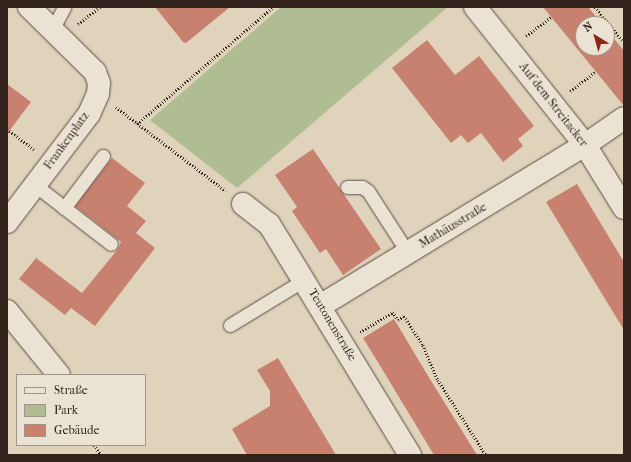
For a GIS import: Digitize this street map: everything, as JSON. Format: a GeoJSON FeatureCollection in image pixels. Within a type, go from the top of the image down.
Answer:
{"type":"FeatureCollection","features":[{"type":"Feature","properties":{"kind":"street","name":"Frankenplatz"},"geometry":{"type":"LineString","coordinates":[[7,222],[89,114],[98,94],[100,83],[95,72],[29,7]]}},
{"type":"Feature","properties":{"kind":"street","name":"Auf dem Streitacker"},"geometry":{"type":"LineString","coordinates":[[475,7],[585,145],[624,208]]}},
{"type":"Feature","properties":{"kind":"street","name":"Mathäusstraße"},"geometry":{"type":"LineString","coordinates":[[320,306],[585,145],[624,118]]}},
{"type":"Feature","properties":{"kind":"street","name":"Teutonenstraße"},"geometry":{"type":"LineString","coordinates":[[243,204],[269,224],[410,455]]}},
{"type":"Feature","properties":{"kind":"street"},"geometry":{"type":"LineString","coordinates":[[7,311],[58,374]]}},
{"type":"Feature","properties":{"kind":"lane"},"geometry":{"type":"LineString","coordinates":[[56,34],[64,7]]}},
{"type":"Feature","properties":{"kind":"lane"},"geometry":{"type":"LineString","coordinates":[[64,208],[104,156]]}},
{"type":"Feature","properties":{"kind":"lane"},"geometry":{"type":"LineString","coordinates":[[35,185],[111,244]]}},
{"type":"Feature","properties":{"kind":"lane"},"geometry":{"type":"LineString","coordinates":[[347,187],[362,187],[368,191],[408,253]]}},
{"type":"Feature","properties":{"kind":"lane"},"geometry":{"type":"LineString","coordinates":[[230,325],[304,280]]}},
{"type":"Feature","properties":{"kind":"path"},"geometry":{"type":"LineString","coordinates":[[56,34],[100,7]]}},
{"type":"Feature","properties":{"kind":"path"},"geometry":{"type":"LineString","coordinates":[[137,124],[273,7]]}},
{"type":"Feature","properties":{"kind":"path"},"geometry":{"type":"LineString","coordinates":[[595,7],[624,42]]}},
{"type":"Feature","properties":{"kind":"path"},"geometry":{"type":"LineString","coordinates":[[509,50],[551,17]]}},
{"type":"Feature","properties":{"kind":"path"},"geometry":{"type":"LineString","coordinates":[[553,105],[595,72]]}},
{"type":"Feature","properties":{"kind":"path"},"geometry":{"type":"LineString","coordinates":[[98,94],[243,204]]}},
{"type":"Feature","properties":{"kind":"path"},"geometry":{"type":"LineString","coordinates":[[7,128],[52,163]]}},
{"type":"Feature","properties":{"kind":"path"},"geometry":{"type":"LineString","coordinates":[[342,342],[393,312],[398,320],[404,316],[423,345],[438,380],[486,455]]}},
{"type":"Feature","properties":{"kind":"path"},"geometry":{"type":"LineString","coordinates":[[95,446],[101,455]]}},
{"type":"Feature","properties":{"kind":"green space"},"geometry":{"type":"Polygon","coordinates":[[[281,7],[448,7],[237,188],[150,120],[281,7]]]}},
{"type":"Feature","properties":{"kind":"building"},"geometry":{"type":"Polygon","coordinates":[[[155,7],[230,7],[186,43],[183,42],[155,7]]]}},
{"type":"Feature","properties":{"kind":"building"},"geometry":{"type":"Polygon","coordinates":[[[543,7],[588,7],[595,16],[575,16],[575,46],[543,7]]]}},
{"type":"Feature","properties":{"kind":"building"},"geometry":{"type":"Polygon","coordinates":[[[427,40],[455,75],[479,56],[534,126],[518,139],[523,146],[503,162],[481,133],[468,143],[461,135],[451,143],[392,68],[427,40]]]}},
{"type":"Feature","properties":{"kind":"building"},"geometry":{"type":"Polygon","coordinates":[[[615,40],[624,51],[624,106],[583,56],[615,56],[615,40]]]}},
{"type":"Feature","properties":{"kind":"building"},"geometry":{"type":"Polygon","coordinates":[[[7,84],[31,102],[7,134],[7,84]]]}},
{"type":"Feature","properties":{"kind":"building"},"geometry":{"type":"Polygon","coordinates":[[[313,149],[381,249],[343,275],[326,249],[320,253],[292,211],[297,207],[275,175],[313,149]]]}},
{"type":"Feature","properties":{"kind":"building"},"geometry":{"type":"Polygon","coordinates":[[[112,158],[145,183],[127,206],[146,221],[136,233],[155,248],[95,326],[71,308],[65,315],[19,279],[36,258],[82,293],[118,249],[121,242],[75,206],[112,158]]]}},
{"type":"Feature","properties":{"kind":"building"},"geometry":{"type":"Polygon","coordinates":[[[577,184],[624,262],[624,330],[546,202],[577,184]]]}},
{"type":"Feature","properties":{"kind":"building"},"geometry":{"type":"Polygon","coordinates":[[[394,319],[477,455],[434,455],[363,338],[394,319]]]}},
{"type":"Feature","properties":{"kind":"building"},"geometry":{"type":"Polygon","coordinates":[[[278,358],[336,455],[247,455],[232,429],[270,406],[270,391],[257,370],[278,358]]]}}]}
